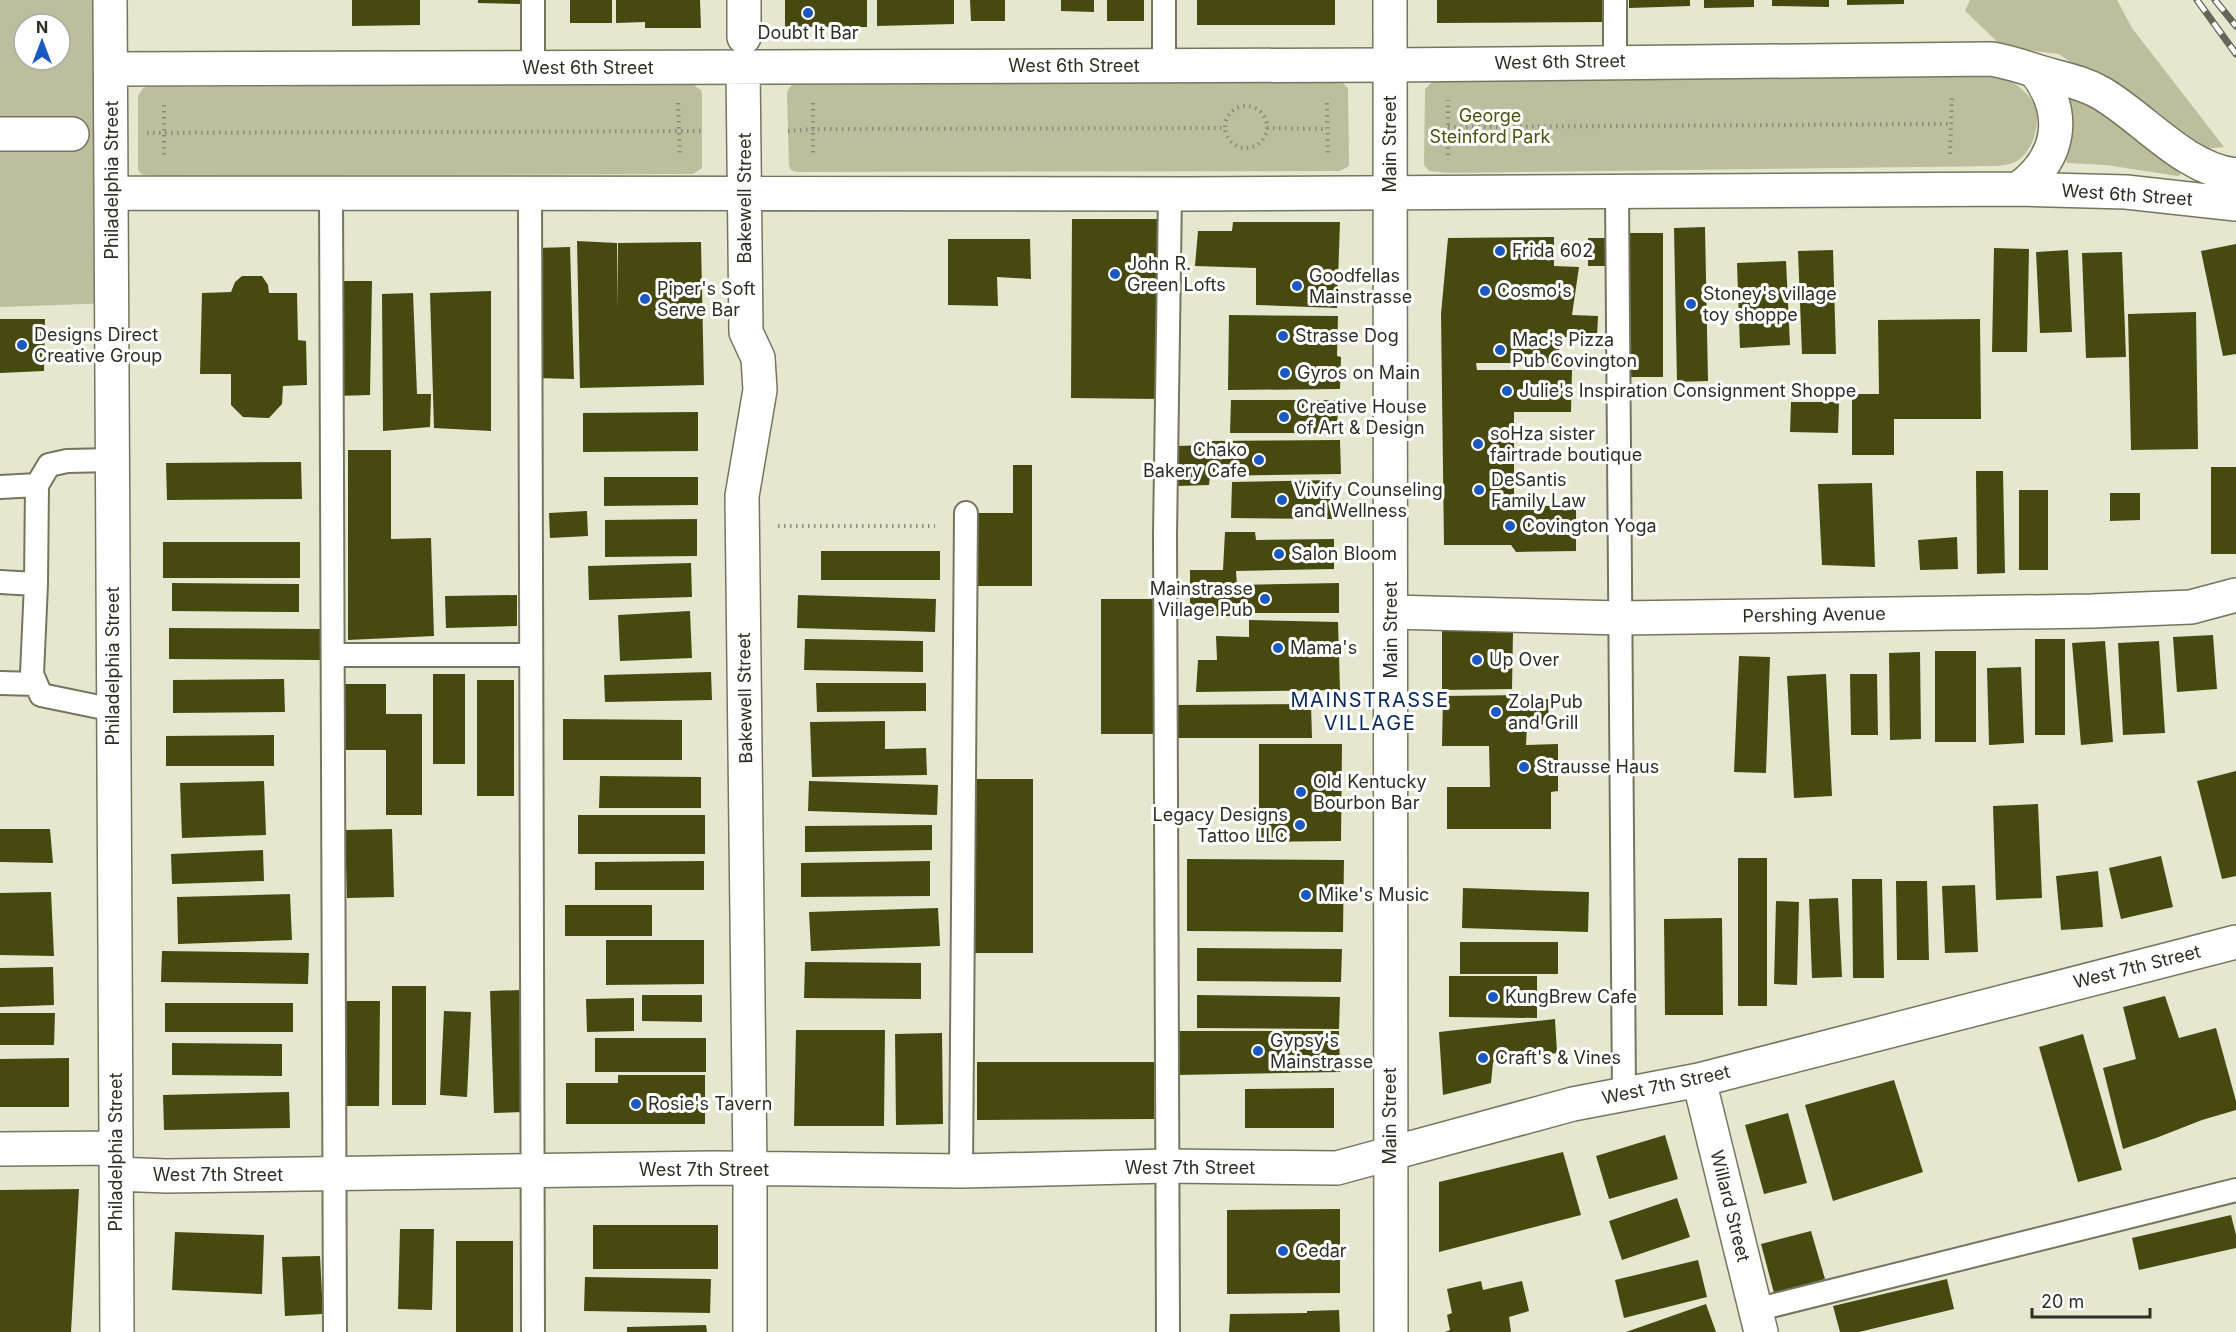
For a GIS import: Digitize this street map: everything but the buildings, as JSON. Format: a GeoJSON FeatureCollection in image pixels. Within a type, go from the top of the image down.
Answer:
{"type":"FeatureCollection","features":[{"type":"Feature","properties":{"kind":"street","name":"Philadelphia Street"},"geometry":{"type":"LineString","coordinates":[[110,0],[117,1332]]}},
{"type":"Feature","properties":{"kind":"street","name":"Bakewell Street"},"geometry":{"type":"LineString","coordinates":[[744,0],[746,332],[758,358],[760,390],[742,496],[750,1332]]}},
{"type":"Feature","properties":{"kind":"street","name":"Main Street"},"geometry":{"type":"LineString","coordinates":[[1390,0],[1391,1332]]}},
{"type":"Feature","properties":{"kind":"street","name":"West 6th Street"},"geometry":{"type":"LineString","coordinates":[[111,69],[533,68],[744,52],[1164,66],[1992,59],[2017,63],[2035,71],[2078,82],[2102,94],[2194,161],[2236,175]]}},
{"type":"Feature","properties":{"kind":"street","name":"West 6th Street"},"geometry":{"type":"LineString","coordinates":[[2018,189],[2044,166],[2050,155],[2055,134],[2052,99],[2046,85],[2035,71]]}},
{"type":"Feature","properties":{"kind":"street"},"geometry":{"type":"LineString","coordinates":[[0,134],[72,134]]}},
{"type":"Feature","properties":{"kind":"street","name":"West 6th Street"},"geometry":{"type":"LineString","coordinates":[[111,193],[1170,194],[2018,189],[2126,192],[2236,204]]}},
{"type":"Feature","properties":{"kind":"street","name":"Pershing Avenue"},"geometry":{"type":"LineString","coordinates":[[1391,612],[1620,618],[2125,609],[2191,607],[2236,595]]}},
{"type":"Feature","properties":{"kind":"street","name":"West 7th Street"},"geometry":{"type":"LineString","coordinates":[[0,1149],[116,1161],[166,1176],[750,1169],[961,1171],[1168,1166],[1337,1168],[1573,1104],[1699,1080],[2236,942]]}},
{"type":"Feature","properties":{"kind":"street","name":"Willard Street"},"geometry":{"type":"LineString","coordinates":[[1699,1080],[1758,1321]]}},
{"type":"Feature","properties":{"kind":"lane"},"geometry":{"type":"LineString","coordinates":[[533,0],[533,68]]}},
{"type":"Feature","properties":{"kind":"lane"},"geometry":{"type":"LineString","coordinates":[[1164,0],[1164,66]]}},
{"type":"Feature","properties":{"kind":"lane"},"geometry":{"type":"LineString","coordinates":[[1615,0],[1615,61]]}},
{"type":"Feature","properties":{"kind":"lane"},"geometry":{"type":"LineString","coordinates":[[331,193],[335,1332]]}},
{"type":"Feature","properties":{"kind":"lane"},"geometry":{"type":"LineString","coordinates":[[530,193],[533,1332]]}},
{"type":"Feature","properties":{"kind":"lane"},"geometry":{"type":"LineString","coordinates":[[1617,193],[1624,1093]]}},
{"type":"Feature","properties":{"kind":"lane"},"geometry":{"type":"LineString","coordinates":[[1168,1332],[1165,535],[1170,194]]}},
{"type":"Feature","properties":{"kind":"lane"},"geometry":{"type":"LineString","coordinates":[[113,460],[66,461],[49,465],[37,485],[32,674],[41,695],[114,710]]}},
{"type":"Feature","properties":{"kind":"lane"},"geometry":{"type":"LineString","coordinates":[[0,487],[37,485]]}},
{"type":"Feature","properties":{"kind":"lane"},"geometry":{"type":"LineString","coordinates":[[961,1171],[966,520]]}},
{"type":"Feature","properties":{"kind":"lane"},"geometry":{"type":"LineString","coordinates":[[0,582],[36,584]]}},
{"type":"Feature","properties":{"kind":"lane"},"geometry":{"type":"LineString","coordinates":[[333,655],[531,655]]}},
{"type":"Feature","properties":{"kind":"lane"},"geometry":{"type":"LineString","coordinates":[[0,683],[36,684]]}},
{"type":"Feature","properties":{"kind":"lane"},"geometry":{"type":"LineString","coordinates":[[1758,1321],[2236,1190]]}},
{"type":"Feature","properties":{"kind":"path"},"geometry":{"type":"LineString","coordinates":[[1950,156],[1952,89]]}},
{"type":"Feature","properties":{"kind":"path"},"geometry":{"type":"LineString","coordinates":[[1448,93],[1448,162]]}},
{"type":"Feature","properties":{"kind":"path"},"geometry":{"type":"LineString","coordinates":[[813,94],[813,161]]}},
{"type":"Feature","properties":{"kind":"path"},"geometry":{"type":"LineString","coordinates":[[678,96],[680,164]]}},
{"type":"Feature","properties":{"kind":"path"},"geometry":{"type":"LineString","coordinates":[[164,98],[164,134]]}},
{"type":"Feature","properties":{"kind":"path"},"geometry":{"type":"LineString","coordinates":[[1327,100],[1328,160]]}},
{"type":"Feature","properties":{"kind":"path"},"geometry":{"type":"LineString","coordinates":[[1246,106],[1258,110],[1266,121],[1267,128],[1266,134],[1256,145],[1242,147],[1230,140],[1225,128],[1226,121],[1234,110],[1246,106]]}},
{"type":"Feature","properties":{"kind":"path"},"geometry":{"type":"LineString","coordinates":[[1448,127],[1952,124]]}},
{"type":"Feature","properties":{"kind":"path"},"geometry":{"type":"LineString","coordinates":[[788,131],[813,129],[1225,128]]}},
{"type":"Feature","properties":{"kind":"path"},"geometry":{"type":"LineString","coordinates":[[1267,128],[1328,129]]}},
{"type":"Feature","properties":{"kind":"path"},"geometry":{"type":"LineString","coordinates":[[138,133],[701,131]]}},
{"type":"Feature","properties":{"kind":"path"},"geometry":{"type":"LineString","coordinates":[[778,526],[966,520]]}},
{"type":"Feature","properties":{"kind":"green space"},"geometry":{"type":"Polygon","coordinates":[[[0,0],[110,0],[113,303],[0,307],[0,0]]]}},
{"type":"Feature","properties":{"kind":"green space"},"geometry":{"type":"Polygon","coordinates":[[[1970,0],[2117,0],[2132,28],[2224,147],[2191,150],[2059,54],[2003,47],[1965,11],[1970,0]]]}},
{"type":"Feature","properties":{"kind":"green space","name":"George Steinford Park"},"geometry":{"type":"Polygon","coordinates":[[[1999,78],[2015,84],[2022,89],[2035,106],[2037,121],[2034,137],[2023,157],[2015,162],[1999,166],[1448,173],[1429,171],[1424,165],[1425,89],[1433,81],[1999,78]]]}},
{"type":"Feature","properties":{"kind":"green space"},"geometry":{"type":"Polygon","coordinates":[[[1341,81],[1348,88],[1349,166],[1340,171],[797,172],[791,170],[789,165],[787,93],[789,88],[797,82],[1341,81]]]}},
{"type":"Feature","properties":{"kind":"green space"},"geometry":{"type":"Polygon","coordinates":[[[692,84],[701,90],[702,94],[702,168],[693,174],[164,176],[142,175],[138,170],[138,96],[143,88],[148,87],[692,84]]]}},
{"type":"Feature","properties":{"kind":"green space"},"geometry":{"type":"Polygon","coordinates":[[[2071,90],[2181,170],[2180,175],[2106,165],[2067,163],[2065,157],[2073,126],[2069,94],[2071,90]]]}},
{"type":"Feature","properties":{"kind":"railway"},"geometry":{"type":"LineString","coordinates":[[2197,0],[2236,54]]}},
{"type":"Feature","properties":{"kind":"railway"},"geometry":{"type":"LineString","coordinates":[[2215,0],[2236,26]]}},
{"type":"Feature","properties":{"kind":"place","name":"Doubt It Bar"},"geometry":{"type":"Point","coordinates":[808,13]}},
{"type":"Feature","properties":{"kind":"place","name":"Frida 602"},"geometry":{"type":"Point","coordinates":[1500,251]}},
{"type":"Feature","properties":{"kind":"place","name":"John R. Green Lofts"},"geometry":{"type":"Point","coordinates":[1115,274]}},
{"type":"Feature","properties":{"kind":"place","name":"Goodfellas Mainstrasse"},"geometry":{"type":"Point","coordinates":[1297,286]}},
{"type":"Feature","properties":{"kind":"place","name":"Cosmo's"},"geometry":{"type":"Point","coordinates":[1485,291]}},
{"type":"Feature","properties":{"kind":"place","name":"Piper's Soft Serve Bar"},"geometry":{"type":"Point","coordinates":[645,299]}},
{"type":"Feature","properties":{"kind":"place","name":"Stoney's village toy shoppe"},"geometry":{"type":"Point","coordinates":[1691,304]}},
{"type":"Feature","properties":{"kind":"place","name":"Strasse Dog"},"geometry":{"type":"Point","coordinates":[1283,336]}},
{"type":"Feature","properties":{"kind":"place","name":"Designs Direct Creative Group"},"geometry":{"type":"Point","coordinates":[22,345]}},
{"type":"Feature","properties":{"kind":"place","name":"Mac's Pizza Pub Covington"},"geometry":{"type":"Point","coordinates":[1500,350]}},
{"type":"Feature","properties":{"kind":"place","name":"Gyros on Main"},"geometry":{"type":"Point","coordinates":[1285,373]}},
{"type":"Feature","properties":{"kind":"place","name":"Julie's Inspiration Consignment Shoppe"},"geometry":{"type":"Point","coordinates":[1507,391]}},
{"type":"Feature","properties":{"kind":"place","name":"Creative House of Art & Design"},"geometry":{"type":"Point","coordinates":[1284,417]}},
{"type":"Feature","properties":{"kind":"place","name":"soHza sister fairtrade boutique"},"geometry":{"type":"Point","coordinates":[1478,444]}},
{"type":"Feature","properties":{"kind":"place","name":"Chako Bakery Cafe"},"geometry":{"type":"Point","coordinates":[1259,460]}},
{"type":"Feature","properties":{"kind":"place","name":"DeSantis Family Law"},"geometry":{"type":"Point","coordinates":[1479,490]}},
{"type":"Feature","properties":{"kind":"place","name":"Vivify Counseling and Wellness"},"geometry":{"type":"Point","coordinates":[1282,500]}},
{"type":"Feature","properties":{"kind":"place","name":"Covington Yoga"},"geometry":{"type":"Point","coordinates":[1510,526]}},
{"type":"Feature","properties":{"kind":"place","name":"Salon Bloom"},"geometry":{"type":"Point","coordinates":[1279,554]}},
{"type":"Feature","properties":{"kind":"place","name":"Mainstrasse Village Pub"},"geometry":{"type":"Point","coordinates":[1265,599]}},
{"type":"Feature","properties":{"kind":"place","name":"Mama's"},"geometry":{"type":"Point","coordinates":[1278,648]}},
{"type":"Feature","properties":{"kind":"place","name":"Up Over"},"geometry":{"type":"Point","coordinates":[1477,660]}},
{"type":"Feature","properties":{"kind":"place","name":"Zola Pub and Grill"},"geometry":{"type":"Point","coordinates":[1496,712]}},
{"type":"Feature","properties":{"kind":"place","name":"Strausse Haus"},"geometry":{"type":"Point","coordinates":[1524,767]}},
{"type":"Feature","properties":{"kind":"place","name":"Old Kentucky Bourbon Bar"},"geometry":{"type":"Point","coordinates":[1301,792]}},
{"type":"Feature","properties":{"kind":"place","name":"Legacy Designs Tattoo LLC"},"geometry":{"type":"Point","coordinates":[1300,825]}},
{"type":"Feature","properties":{"kind":"place","name":"Mike's Music"},"geometry":{"type":"Point","coordinates":[1306,895]}},
{"type":"Feature","properties":{"kind":"place","name":"KungBrew Cafe"},"geometry":{"type":"Point","coordinates":[1493,997]}},
{"type":"Feature","properties":{"kind":"place","name":"Gypsy's Mainstrasse"},"geometry":{"type":"Point","coordinates":[1258,1051]}},
{"type":"Feature","properties":{"kind":"place","name":"Craft's & Vines"},"geometry":{"type":"Point","coordinates":[1483,1058]}},
{"type":"Feature","properties":{"kind":"place","name":"Rosie's Tavern"},"geometry":{"type":"Point","coordinates":[636,1104]}},
{"type":"Feature","properties":{"kind":"place","name":"Cedar"},"geometry":{"type":"Point","coordinates":[1283,1251]}},
{"type":"Feature","properties":{"kind":"district","name":"MAINSTRASSE VILLAGE"},"geometry":{"type":"Point","coordinates":[1370,712]}}]}
